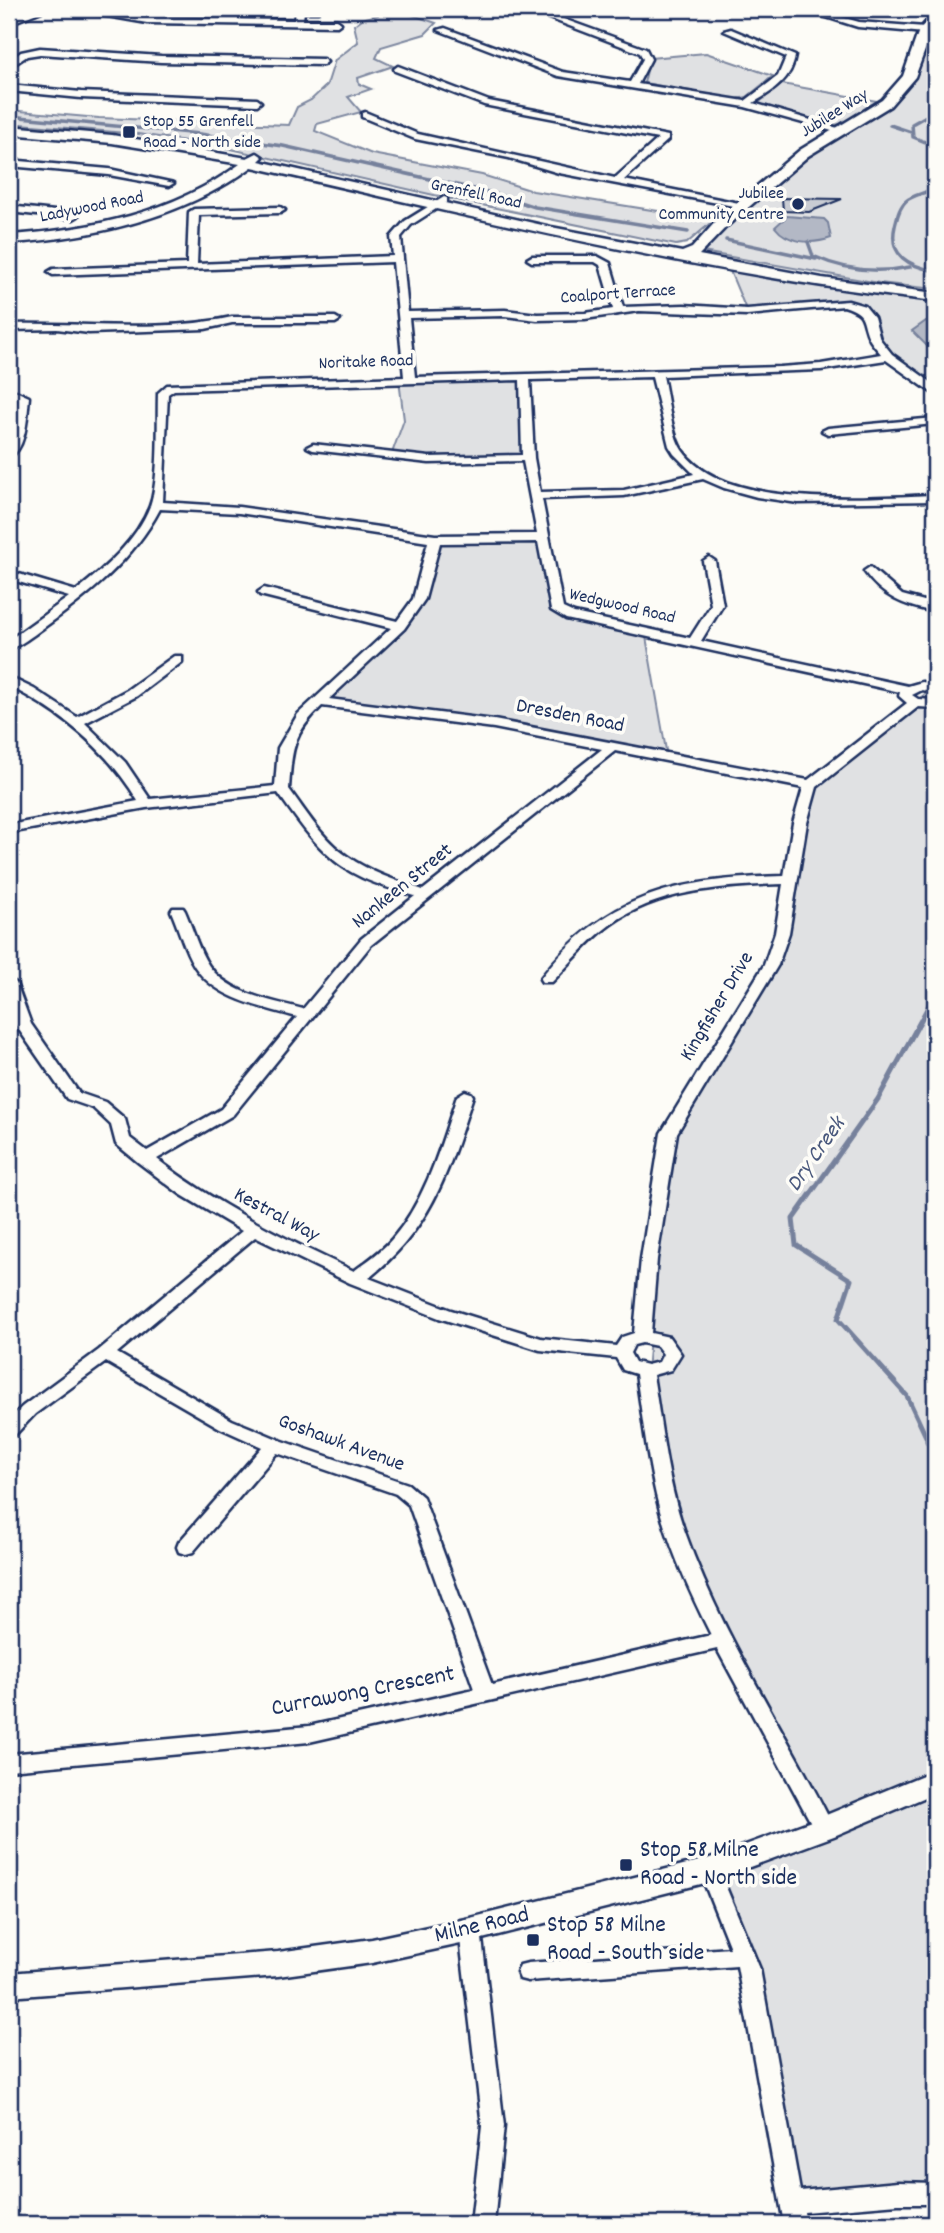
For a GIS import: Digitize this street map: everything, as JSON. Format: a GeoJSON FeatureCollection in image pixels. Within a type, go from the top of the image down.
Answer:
{"type":"FeatureCollection","features":[{"type":"Feature","properties":{"kind":"main road"},"geometry":{"type":"LineString","coordinates":[[9,21],[41,9]]}},
{"type":"Feature","properties":{"kind":"main road","name":"Jubilee Way"},"geometry":{"type":"LineString","coordinates":[[688,252],[804,153],[886,103],[909,77],[925,30],[935,15]]}},
{"type":"Feature","properties":{"kind":"main road","name":"Grenfell Road"},"geometry":{"type":"LineString","coordinates":[[9,124],[135,135],[254,159],[439,203],[688,252],[833,284],[930,292]]}},
{"type":"Feature","properties":{"kind":"main road","name":"Grenfell Road"},"geometry":{"type":"LineString","coordinates":[[9,130],[138,142],[254,159]]}},
{"type":"Feature","properties":{"kind":"main road","name":"Ladywood Road"},"geometry":{"type":"LineString","coordinates":[[9,239],[67,234],[163,211],[244,168],[254,159]]}},
{"type":"Feature","properties":{"kind":"main road","name":"Milne Road"},"geometry":{"type":"LineString","coordinates":[[9,1985],[278,1964],[372,1951],[470,1930],[709,1870],[824,1828],[935,1781]]}},
{"type":"Feature","properties":{"kind":"street"},"geometry":{"type":"LineString","coordinates":[[71,9],[133,19],[337,23]]}},
{"type":"Feature","properties":{"kind":"street"},"geometry":{"type":"LineString","coordinates":[[133,19],[144,9]]}},
{"type":"Feature","properties":{"kind":"street"},"geometry":{"type":"LineString","coordinates":[[529,9],[643,51],[647,59],[632,86]]}},
{"type":"Feature","properties":{"kind":"street"},"geometry":{"type":"LineString","coordinates":[[805,9],[858,24],[925,30]]}},
{"type":"Feature","properties":{"kind":"street"},"geometry":{"type":"LineString","coordinates":[[298,23],[300,10],[315,10]]}},
{"type":"Feature","properties":{"kind":"street"},"geometry":{"type":"LineString","coordinates":[[442,30],[540,68],[746,104],[843,131]]}},
{"type":"Feature","properties":{"kind":"street"},"geometry":{"type":"LineString","coordinates":[[728,31],[791,56],[786,70],[775,83],[746,104]]}},
{"type":"Feature","properties":{"kind":"street"},"geometry":{"type":"LineString","coordinates":[[9,65],[23,54],[40,51],[160,60],[323,62]]}},
{"type":"Feature","properties":{"kind":"street"},"geometry":{"type":"LineString","coordinates":[[398,69],[487,103],[665,138],[617,181]]}},
{"type":"Feature","properties":{"kind":"street"},"geometry":{"type":"LineString","coordinates":[[9,88],[81,95],[257,102]]}},
{"type":"Feature","properties":{"kind":"street"},"geometry":{"type":"LineString","coordinates":[[365,116],[415,136],[617,181],[744,205]]}},
{"type":"Feature","properties":{"kind":"street"},"geometry":{"type":"LineString","coordinates":[[9,163],[109,172],[169,183]]}},
{"type":"Feature","properties":{"kind":"street"},"geometry":{"type":"LineString","coordinates":[[410,380],[395,246],[400,230],[439,203]]}},
{"type":"Feature","properties":{"kind":"street"},"geometry":{"type":"LineString","coordinates":[[9,209],[73,216]]}},
{"type":"Feature","properties":{"kind":"street"},"geometry":{"type":"LineString","coordinates":[[192,267],[194,212],[281,210]]}},
{"type":"Feature","properties":{"kind":"street"},"geometry":{"type":"LineString","coordinates":[[53,272],[396,259]]}},
{"type":"Feature","properties":{"kind":"street"},"geometry":{"type":"LineString","coordinates":[[532,259],[597,259],[605,263],[619,311]]}},
{"type":"Feature","properties":{"kind":"street","name":"Coalport Terrace"},"geometry":{"type":"LineString","coordinates":[[404,315],[505,313],[537,317],[684,307],[747,312],[844,303],[860,307],[869,317],[876,339],[888,356]]}},
{"type":"Feature","properties":{"kind":"street"},"geometry":{"type":"LineString","coordinates":[[9,327],[57,326],[89,330],[205,326],[232,320],[335,320]]}},
{"type":"Feature","properties":{"kind":"street"},"geometry":{"type":"LineString","coordinates":[[888,356],[935,390]]}},
{"type":"Feature","properties":{"kind":"street","name":"Noritake Road"},"geometry":{"type":"LineString","coordinates":[[9,645],[38,626],[124,556],[157,505],[163,393],[171,387],[821,367],[888,356]]}},
{"type":"Feature","properties":{"kind":"street"},"geometry":{"type":"LineString","coordinates":[[657,374],[677,451],[704,475],[760,495],[795,500],[935,498]]}},
{"type":"Feature","properties":{"kind":"street","name":"Wedgwood Road"},"geometry":{"type":"LineString","coordinates":[[525,378],[528,458],[557,610],[912,697]]}},
{"type":"Feature","properties":{"kind":"street"},"geometry":{"type":"LineString","coordinates":[[9,391],[24,397],[19,434],[9,455]]}},
{"type":"Feature","properties":{"kind":"street"},"geometry":{"type":"LineString","coordinates":[[828,431],[935,421]]}},
{"type":"Feature","properties":{"kind":"street"},"geometry":{"type":"LineString","coordinates":[[313,447],[429,460],[528,458]]}},
{"type":"Feature","properties":{"kind":"street"},"geometry":{"type":"LineString","coordinates":[[537,496],[592,497],[624,494],[704,475]]}},
{"type":"Feature","properties":{"kind":"street"},"geometry":{"type":"LineString","coordinates":[[157,505],[239,510],[435,539],[542,538]]}},
{"type":"Feature","properties":{"kind":"street"},"geometry":{"type":"LineString","coordinates":[[426,895],[385,881],[341,859],[311,829],[282,789],[285,748],[303,717],[400,626],[419,599],[435,539]]}},
{"type":"Feature","properties":{"kind":"street"},"geometry":{"type":"LineString","coordinates":[[694,642],[717,606],[709,561]]}},
{"type":"Feature","properties":{"kind":"street"},"geometry":{"type":"LineString","coordinates":[[870,571],[880,587],[892,598],[935,608]]}},
{"type":"Feature","properties":{"kind":"street"},"geometry":{"type":"LineString","coordinates":[[9,575],[76,595]]}},
{"type":"Feature","properties":{"kind":"street"},"geometry":{"type":"LineString","coordinates":[[264,592],[400,626]]}},
{"type":"Feature","properties":{"kind":"street"},"geometry":{"type":"LineString","coordinates":[[77,722],[132,693],[178,659]]}},
{"type":"Feature","properties":{"kind":"street"},"geometry":{"type":"LineString","coordinates":[[9,681],[36,694],[77,722],[132,777],[146,804]]}},
{"type":"Feature","properties":{"kind":"street"},"geometry":{"type":"LineString","coordinates":[[811,785],[912,697],[916,686],[935,687]]}},
{"type":"Feature","properties":{"kind":"street"},"geometry":{"type":"LineString","coordinates":[[912,697],[935,704]]}},
{"type":"Feature","properties":{"kind":"street","name":"Dresden Road"},"geometry":{"type":"LineString","coordinates":[[319,702],[494,724],[811,785]]}},
{"type":"Feature","properties":{"kind":"street","name":"Nankeen Street"},"geometry":{"type":"LineString","coordinates":[[145,1158],[227,1112],[366,942],[611,747]]}},
{"type":"Feature","properties":{"kind":"street","name":"Kingfisher Drive"},"geometry":{"type":"LineString","coordinates":[[642,1337],[656,1208],[669,1133],[771,965],[782,933],[790,880],[811,785]]}},
{"type":"Feature","properties":{"kind":"street"},"geometry":{"type":"LineString","coordinates":[[9,829],[146,804],[282,789]]}},
{"type":"Feature","properties":{"kind":"street"},"geometry":{"type":"LineString","coordinates":[[547,979],[615,915],[664,895],[747,881],[790,880]]}},
{"type":"Feature","properties":{"kind":"street"},"geometry":{"type":"LineString","coordinates":[[178,911],[206,973],[218,982],[263,1002],[307,1016]]}},
{"type":"Feature","properties":{"kind":"street","name":"Kestral Way"},"geometry":{"type":"LineString","coordinates":[[9,983],[16,1026],[73,1096],[99,1105],[119,1124],[122,1140],[186,1190],[253,1230],[356,1279],[445,1314],[540,1344],[621,1353]]}},
{"type":"Feature","properties":{"kind":"street"},"geometry":{"type":"LineString","coordinates":[[356,1279],[398,1243],[424,1201],[440,1167],[466,1096]]}},
{"type":"Feature","properties":{"kind":"street"},"geometry":{"type":"LineString","coordinates":[[9,1430],[29,1410],[105,1354],[253,1230]]}},
{"type":"Feature","properties":{"kind":"street"},"geometry":{"type":"LineString","coordinates":[[642,1337],[663,1341],[671,1354],[665,1366],[644,1371],[629,1366],[621,1353],[628,1341],[642,1337]]}},
{"type":"Feature","properties":{"kind":"street","name":"Goshawk Avenue"},"geometry":{"type":"LineString","coordinates":[[105,1354],[226,1424],[274,1445],[382,1480],[402,1489],[417,1502],[486,1695]]}},
{"type":"Feature","properties":{"kind":"street"},"geometry":{"type":"LineString","coordinates":[[644,1371],[661,1481],[677,1533],[722,1640],[824,1828]]}},
{"type":"Feature","properties":{"kind":"street"},"geometry":{"type":"LineString","coordinates":[[186,1547],[274,1445]]}},
{"type":"Feature","properties":{"kind":"street","name":"Currawong Crescent"},"geometry":{"type":"LineString","coordinates":[[9,1762],[309,1734],[722,1640]]}},
{"type":"Feature","properties":{"kind":"street"},"geometry":{"type":"LineString","coordinates":[[709,1870],[744,1956],[755,1996],[794,2213],[898,2193],[935,2194]]}},
{"type":"Feature","properties":{"kind":"street"},"geometry":{"type":"LineString","coordinates":[[470,1930],[493,2126],[483,2224]]}},
{"type":"Feature","properties":{"kind":"street"},"geometry":{"type":"LineString","coordinates":[[528,1972],[744,1956]]}},
{"type":"Feature","properties":{"kind":"shaded area"},"geometry":{"type":"Polygon","coordinates":[[[377,9],[395,9],[436,23],[425,34],[381,47],[376,58],[393,66],[358,78],[359,84],[371,89],[348,97],[361,112],[317,124],[315,131],[372,154],[482,175],[533,191],[714,220],[687,243],[676,245],[447,198],[213,145],[138,134],[9,123],[9,110],[99,118],[289,125],[297,107],[311,100],[327,85],[335,60],[358,42],[354,25],[362,19],[378,15],[377,9]]]}},
{"type":"Feature","properties":{"kind":"shaded area"},"geometry":{"type":"Polygon","coordinates":[[[935,15],[935,289],[879,283],[697,251],[804,153],[886,103],[909,77],[923,36],[935,15]]]}},
{"type":"Feature","properties":{"kind":"shaded area"},"geometry":{"type":"Polygon","coordinates":[[[706,53],[773,76],[747,97],[736,99],[644,83],[650,58],[706,53]]]}},
{"type":"Feature","properties":{"kind":"shaded area"},"geometry":{"type":"Polygon","coordinates":[[[782,84],[877,101],[841,124],[834,125],[757,104],[782,84]]]}},
{"type":"Feature","properties":{"kind":"shaded area"},"geometry":{"type":"Polygon","coordinates":[[[787,216],[824,219],[828,223],[831,238],[808,242],[786,236],[775,227],[787,216]]]}},
{"type":"Feature","properties":{"kind":"shaded area"},"geometry":{"type":"Polygon","coordinates":[[[727,264],[935,297],[935,390],[888,356],[869,317],[844,303],[747,312],[727,264]]]}},
{"type":"Feature","properties":{"kind":"shaded area"},"geometry":{"type":"Polygon","coordinates":[[[926,321],[935,321],[932,328],[935,354],[912,331],[926,321]]]}},
{"type":"Feature","properties":{"kind":"shaded area"},"geometry":{"type":"Polygon","coordinates":[[[525,378],[528,458],[429,460],[391,456],[404,420],[399,380],[525,378]]]}},
{"type":"Feature","properties":{"kind":"shaded area"},"geometry":{"type":"Polygon","coordinates":[[[542,538],[557,610],[645,631],[667,756],[494,724],[319,702],[400,626],[419,599],[435,539],[542,538]]]}},
{"type":"Feature","properties":{"kind":"shaded area"},"geometry":{"type":"Polygon","coordinates":[[[935,686],[935,1775],[842,1819],[935,1781],[935,2194],[792,2202],[755,1996],[709,1870],[824,1828],[722,1640],[661,1481],[647,1371],[669,1133],[771,965],[811,785],[935,686]]]}},
{"type":"Feature","properties":{"kind":"building","name":"Jubilee Community Centre"},"geometry":{"type":"Polygon","coordinates":[[[782,198],[842,199],[809,212],[783,211],[782,198]]]}},
{"type":"Feature","properties":{"kind":"waterway","name":"Dry Creek"},"geometry":{"type":"LineString","coordinates":[[935,111],[912,124],[913,137],[935,146]]}},
{"type":"Feature","properties":{"kind":"waterway"},"geometry":{"type":"LineString","coordinates":[[9,116],[200,134],[283,146],[492,193],[535,207],[688,232]]}},
{"type":"Feature","properties":{"kind":"waterway"},"geometry":{"type":"LineString","coordinates":[[890,125],[911,132]]}},
{"type":"Feature","properties":{"kind":"waterway","name":"Dry Creek"},"geometry":{"type":"LineString","coordinates":[[935,187],[904,203],[894,236],[895,245],[903,258],[917,266],[935,271]]}},
{"type":"Feature","properties":{"kind":"waterway"},"geometry":{"type":"LineString","coordinates":[[726,240],[816,259]]}},
{"type":"Feature","properties":{"kind":"waterway"},"geometry":{"type":"LineString","coordinates":[[808,242],[813,256],[836,265],[873,270],[910,267]]}},
{"type":"Feature","properties":{"kind":"waterway","name":"Dry Creek"},"geometry":{"type":"LineString","coordinates":[[935,324],[932,328],[935,337]]}},
{"type":"Feature","properties":{"kind":"waterway","name":"Dry Creek"},"geometry":{"type":"LineString","coordinates":[[929,1443],[907,1396],[838,1319],[851,1280],[796,1245],[793,1219],[878,1099],[935,994]]}},
{"type":"Feature","properties":{"kind":"waterway","name":"Dry Creek"},"geometry":{"type":"LineString","coordinates":[[928,1441],[935,1456]]}},
{"type":"Feature","properties":{"kind":"place","name":"Stop 55 Grenfell Road - North side"},"geometry":{"type":"Point","coordinates":[129,132]}},
{"type":"Feature","properties":{"kind":"place","name":"Jubilee Community Centre"},"geometry":{"type":"Point","coordinates":[798,204]}},
{"type":"Feature","properties":{"kind":"place","name":"Stop 58 Milne Road - North side"},"geometry":{"type":"Point","coordinates":[626,1865]}},
{"type":"Feature","properties":{"kind":"place","name":"Stop 58 Milne Road - South side"},"geometry":{"type":"Point","coordinates":[533,1940]}}]}
